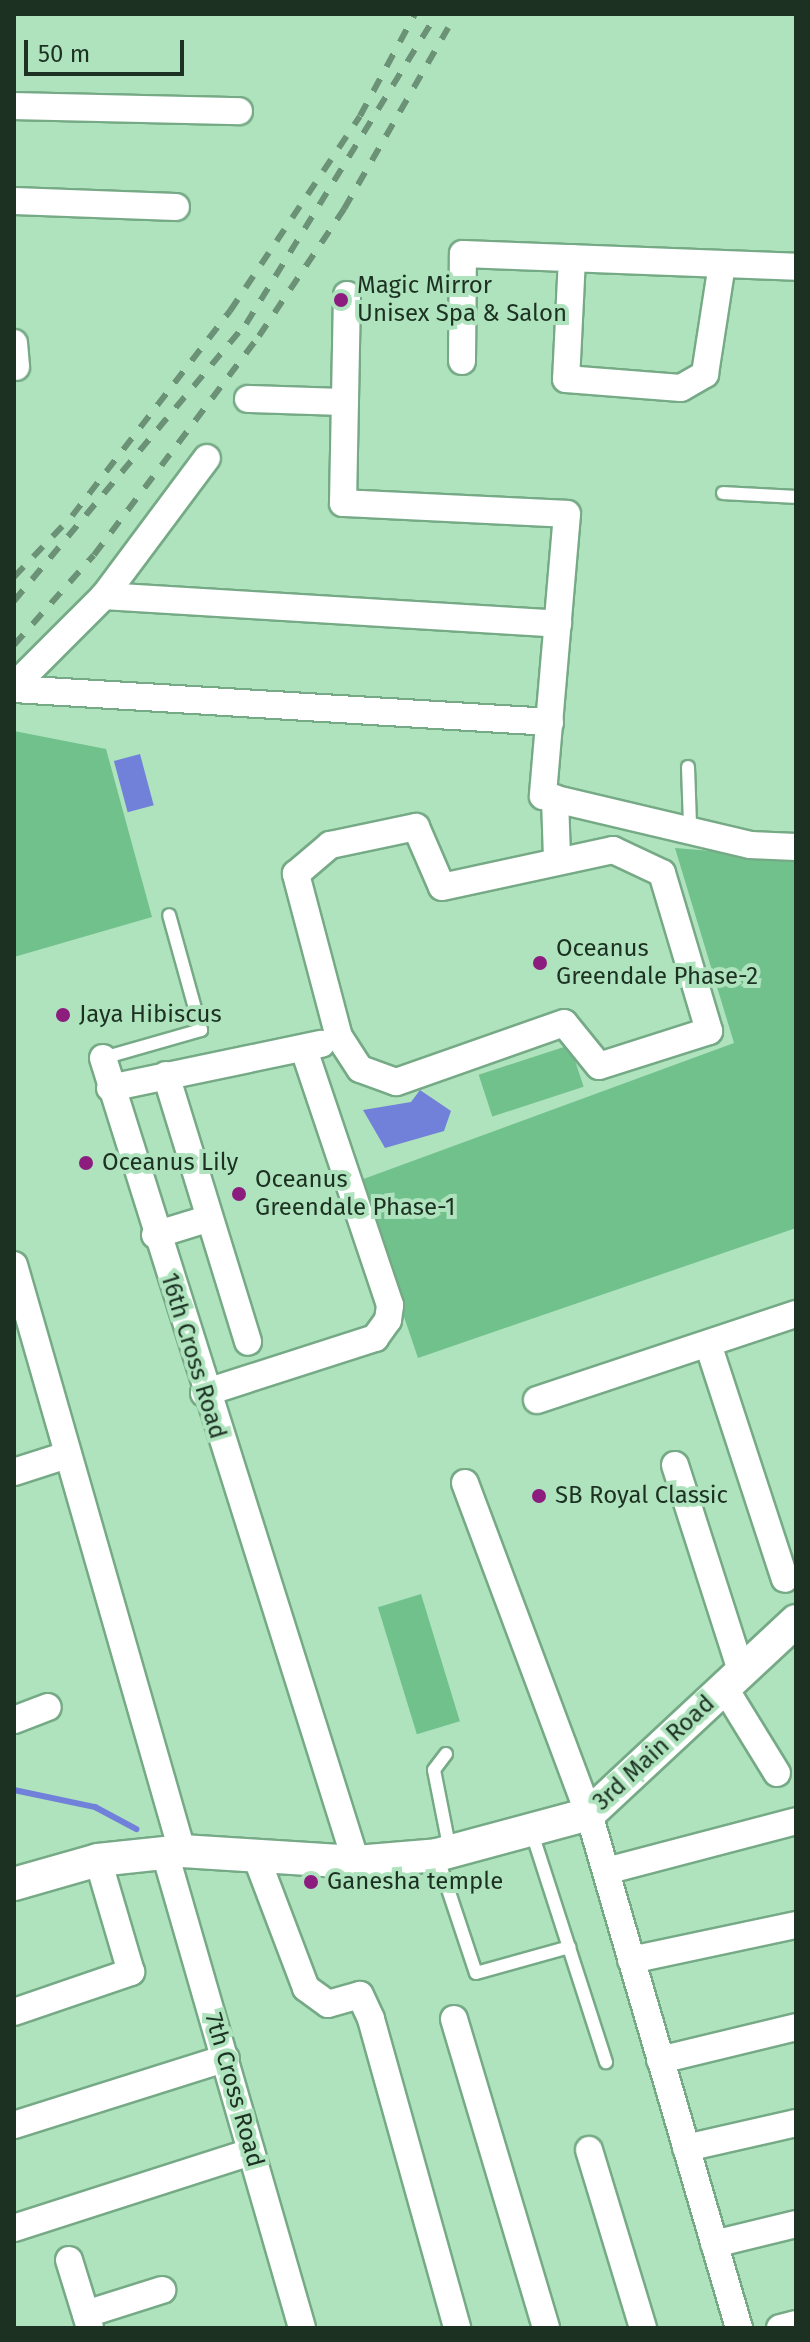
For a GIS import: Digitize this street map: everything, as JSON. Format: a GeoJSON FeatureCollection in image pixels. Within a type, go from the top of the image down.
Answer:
{"type":"FeatureCollection","features":[{"type":"Feature","properties":{"kind":"street"},"geometry":{"type":"LineString","coordinates":[[14,106],[239,111]]}},
{"type":"Feature","properties":{"kind":"street"},"geometry":{"type":"LineString","coordinates":[[14,201],[176,207]]}},
{"type":"Feature","properties":{"kind":"street"},"geometry":{"type":"LineString","coordinates":[[462,361],[463,254],[796,267]]}},
{"type":"Feature","properties":{"kind":"street"},"geometry":{"type":"LineString","coordinates":[[572,258],[566,379],[681,388],[705,374],[722,264]]}},
{"type":"Feature","properties":{"kind":"street"},"geometry":{"type":"LineString","coordinates":[[347,295],[343,503],[567,514],[543,796],[690,825],[750,845],[796,847]]}},
{"type":"Feature","properties":{"kind":"street"},"geometry":{"type":"LineString","coordinates":[[248,399],[345,402]]}},
{"type":"Feature","properties":{"kind":"street"},"geometry":{"type":"LineString","coordinates":[[14,688],[104,596],[207,458]]}},
{"type":"Feature","properties":{"kind":"street"},"geometry":{"type":"LineString","coordinates":[[104,596],[558,624]]}},
{"type":"Feature","properties":{"kind":"street"},"geometry":{"type":"LineString","coordinates":[[14,688],[550,722]]}},
{"type":"Feature","properties":{"kind":"street"},"geometry":{"type":"LineString","coordinates":[[555,798],[557,859]]}},
{"type":"Feature","properties":{"kind":"street"},"geometry":{"type":"LineString","coordinates":[[416,827],[442,887],[557,859],[613,850],[662,873],[709,1031],[599,1066],[564,1023],[396,1082],[360,1069],[339,1037],[296,874],[330,845],[416,827]]}},
{"type":"Feature","properties":{"kind":"street"},"geometry":{"type":"LineString","coordinates":[[110,1088],[304,1050],[339,1037]]}},
{"type":"Feature","properties":{"kind":"street"},"geometry":{"type":"LineString","coordinates":[[204,1393],[375,1338],[388,1320],[390,1305],[304,1050]]}},
{"type":"Feature","properties":{"kind":"street","name":"16th Cross Road"},"geometry":{"type":"LineString","coordinates":[[103,1058],[204,1393],[356,1862]]}},
{"type":"Feature","properties":{"kind":"street"},"geometry":{"type":"LineString","coordinates":[[166,1075],[207,1219],[248,1342]]}},
{"type":"Feature","properties":{"kind":"street"},"geometry":{"type":"LineString","coordinates":[[155,1235],[207,1219]]}},
{"type":"Feature","properties":{"kind":"street","name":"7th Cross Road"},"geometry":{"type":"LineString","coordinates":[[14,1265],[22,1330],[64,1456],[174,1852],[251,2152],[302,2328]]}},
{"type":"Feature","properties":{"kind":"street"},"geometry":{"type":"LineString","coordinates":[[537,1400],[796,1314]]}},
{"type":"Feature","properties":{"kind":"street"},"geometry":{"type":"LineString","coordinates":[[708,1344],[785,1579]]}},
{"type":"Feature","properties":{"kind":"street"},"geometry":{"type":"LineString","coordinates":[[14,1472],[64,1456]]}},
{"type":"Feature","properties":{"kind":"street"},"geometry":{"type":"LineString","coordinates":[[675,1465],[733,1679],[777,1773]]}},
{"type":"Feature","properties":{"kind":"street"},"geometry":{"type":"LineString","coordinates":[[465,1483],[589,1814],[739,2328]]}},
{"type":"Feature","properties":{"kind":"street","name":"3rd Main Road"},"geometry":{"type":"LineString","coordinates":[[14,1884],[98,1860],[174,1852],[257,1859],[356,1862],[444,1853],[589,1814],[796,1621]]}},
{"type":"Feature","properties":{"kind":"street"},"geometry":{"type":"LineString","coordinates":[[14,1720],[48,1707]]}},
{"type":"Feature","properties":{"kind":"street"},"geometry":{"type":"LineString","coordinates":[[606,1871],[796,1821]]}},
{"type":"Feature","properties":{"kind":"street"},"geometry":{"type":"LineString","coordinates":[[257,1859],[306,1988],[328,2004],[360,1995],[371,2019],[456,2328]]}},
{"type":"Feature","properties":{"kind":"street"},"geometry":{"type":"LineString","coordinates":[[14,2012],[131,1972],[98,1860]]}},
{"type":"Feature","properties":{"kind":"street"},"geometry":{"type":"LineString","coordinates":[[631,1960],[796,1925]]}},
{"type":"Feature","properties":{"kind":"street"},"geometry":{"type":"LineString","coordinates":[[454,2019],[546,2328]]}},
{"type":"Feature","properties":{"kind":"street"},"geometry":{"type":"LineString","coordinates":[[660,2060],[796,2027]]}},
{"type":"Feature","properties":{"kind":"street"},"geometry":{"type":"LineString","coordinates":[[14,2125],[226,2058]]}},
{"type":"Feature","properties":{"kind":"street"},"geometry":{"type":"LineString","coordinates":[[686,2148],[796,2123]]}},
{"type":"Feature","properties":{"kind":"street"},"geometry":{"type":"LineString","coordinates":[[589,2150],[643,2328]]}},
{"type":"Feature","properties":{"kind":"street"},"geometry":{"type":"LineString","coordinates":[[14,2228],[251,2152]]}},
{"type":"Feature","properties":{"kind":"street"},"geometry":{"type":"LineString","coordinates":[[714,2244],[796,2224]]}},
{"type":"Feature","properties":{"kind":"street"},"geometry":{"type":"LineString","coordinates":[[69,2260],[88,2321],[162,2290]]}},
{"type":"Feature","properties":{"kind":"street"},"geometry":{"type":"LineString","coordinates":[[780,2328],[796,2324]]}},
{"type":"Feature","properties":{"kind":"lane"},"geometry":{"type":"LineString","coordinates":[[723,493],[796,497]]}},
{"type":"Feature","properties":{"kind":"lane"},"geometry":{"type":"LineString","coordinates":[[688,767],[690,825]]}},
{"type":"Feature","properties":{"kind":"lane","name":"16th Cross Road"},"geometry":{"type":"LineString","coordinates":[[103,1058],[201,1030],[169,915]]}},
{"type":"Feature","properties":{"kind":"lane"},"geometry":{"type":"LineString","coordinates":[[446,1754],[434,1770],[444,1853],[471,1970],[569,1947]]}},
{"type":"Feature","properties":{"kind":"lane"},"geometry":{"type":"LineString","coordinates":[[531,1830],[606,2062]]}},
{"type":"Feature","properties":{"kind":"green space"},"geometry":{"type":"Polygon","coordinates":[[[14,731],[106,749],[152,917],[14,957],[14,731]]]}},
{"type":"Feature","properties":{"kind":"green space"},"geometry":{"type":"Polygon","coordinates":[[[675,848],[796,858],[796,1228],[418,1358],[358,1181],[734,1043],[675,848]]]}},
{"type":"Feature","properties":{"kind":"green space"},"geometry":{"type":"Polygon","coordinates":[[[570,1045],[584,1087],[492,1117],[479,1075],[570,1045]]]}},
{"type":"Feature","properties":{"kind":"green space"},"geometry":{"type":"Polygon","coordinates":[[[421,1594],[460,1721],[417,1734],[378,1607],[421,1594]]]}},
{"type":"Feature","properties":{"kind":"water"},"geometry":{"type":"Polygon","coordinates":[[[140,754],[154,805],[128,812],[114,761],[140,754]]]}},
{"type":"Feature","properties":{"kind":"water"},"geometry":{"type":"Polygon","coordinates":[[[420,1090],[451,1111],[444,1131],[385,1148],[363,1110],[411,1102],[420,1090]]]}},
{"type":"Feature","properties":{"kind":"waterway"},"geometry":{"type":"LineString","coordinates":[[14,1790],[95,1807],[136,1829]]}},
{"type":"Feature","properties":{"kind":"railway"},"geometry":{"type":"LineString","coordinates":[[14,577],[72,516],[230,311],[360,116],[415,14]]}},
{"type":"Feature","properties":{"kind":"railway"},"geometry":{"type":"LineString","coordinates":[[14,601],[246,324],[437,14]]}},
{"type":"Feature","properties":{"kind":"railway"},"geometry":{"type":"LineString","coordinates":[[14,645],[94,555],[259,336],[344,209],[448,28]]}},
{"type":"Feature","properties":{"kind":"place","name":"Magic Mirror Unisex Spa & Salon"},"geometry":{"type":"Point","coordinates":[341,300]}},
{"type":"Feature","properties":{"kind":"place","name":"Oceanus Greendale Phase-2"},"geometry":{"type":"Point","coordinates":[540,963]}},
{"type":"Feature","properties":{"kind":"place","name":"Jaya Hibiscus"},"geometry":{"type":"Point","coordinates":[63,1015]}},
{"type":"Feature","properties":{"kind":"place","name":"Oceanus Lily"},"geometry":{"type":"Point","coordinates":[86,1163]}},
{"type":"Feature","properties":{"kind":"place","name":"Oceanus Greendale Phase-1"},"geometry":{"type":"Point","coordinates":[239,1194]}},
{"type":"Feature","properties":{"kind":"place","name":"SB Royal Classic"},"geometry":{"type":"Point","coordinates":[539,1496]}},
{"type":"Feature","properties":{"kind":"place","name":"Ganesha temple"},"geometry":{"type":"Point","coordinates":[311,1882]}}]}
